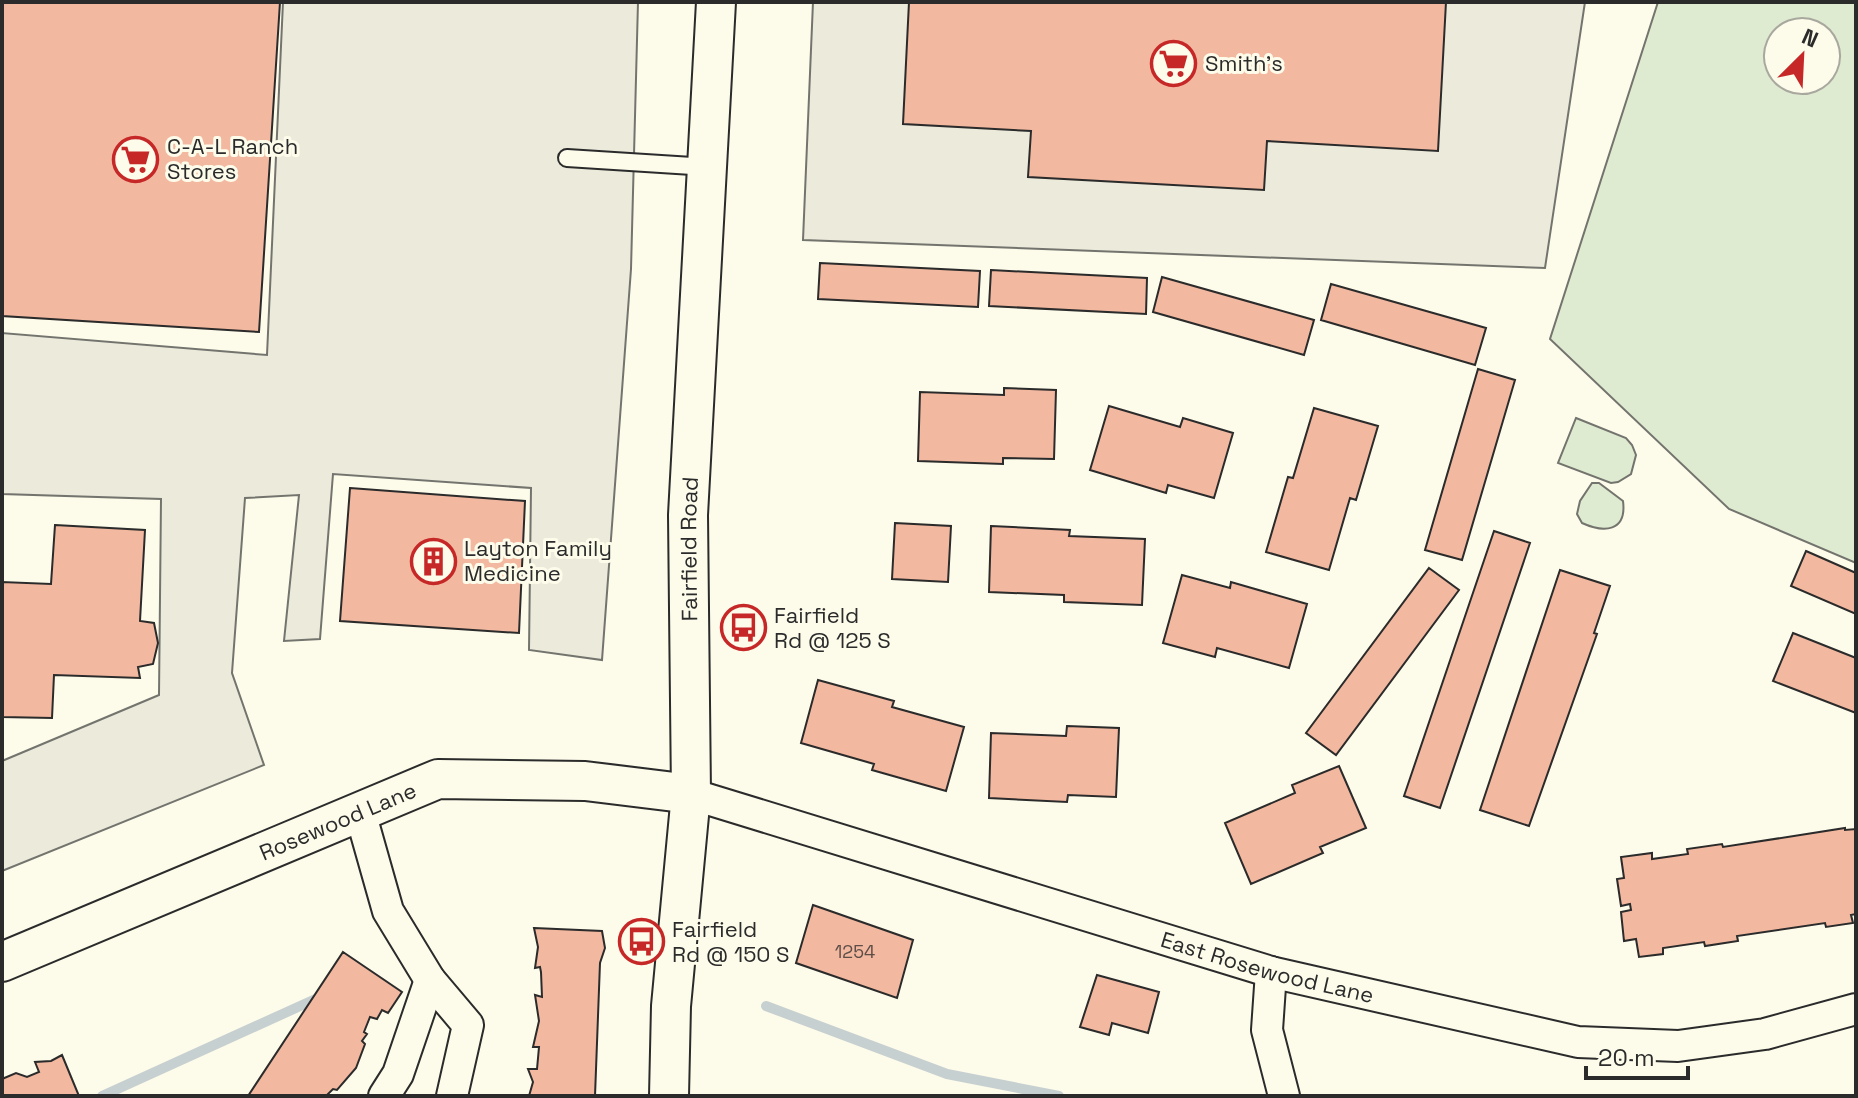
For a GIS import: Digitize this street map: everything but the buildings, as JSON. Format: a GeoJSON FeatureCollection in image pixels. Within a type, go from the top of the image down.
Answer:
{"type":"FeatureCollection","features":[{"type":"Feature","properties":{"kind":"street","name":"Fairfield Road"},"geometry":{"type":"LineString","coordinates":[[669,1096],[671,1006],[691,794],[688,515],[716,2]]}},
{"type":"Feature","properties":{"kind":"street","name":"Rosewood Lane"},"geometry":{"type":"LineString","coordinates":[[2,962],[438,779],[585,781],[691,794]]}},
{"type":"Feature","properties":{"kind":"street","name":"East Rosewood Lane"},"geometry":{"type":"LineString","coordinates":[[691,794],[1271,972],[1578,1042],[1678,1046],[1765,1034],[1856,1009]]}},
{"type":"Feature","properties":{"kind":"street"},"geometry":{"type":"LineString","coordinates":[[360,812],[388,911],[430,980],[468,1025],[452,1096]]}},
{"type":"Feature","properties":{"kind":"street"},"geometry":{"type":"LineString","coordinates":[[1271,972],[1267,1030],[1284,1096]]}},
{"type":"Feature","properties":{"kind":"street"},"geometry":{"type":"LineString","coordinates":[[384,1096],[398,1074],[430,980]]}},
{"type":"Feature","properties":{"kind":"lane"},"geometry":{"type":"LineString","coordinates":[[567,158],[708,167]]}},
{"type":"Feature","properties":{"kind":"green space"},"geometry":{"type":"Polygon","coordinates":[[[1658,2],[1856,2],[1856,563],[1729,509],[1550,339],[1658,2]]]}},
{"type":"Feature","properties":{"kind":"green space"},"geometry":{"type":"Polygon","coordinates":[[[1576,418],[1626,438],[1636,455],[1631,474],[1611,483],[1558,463],[1576,418]]]}},
{"type":"Feature","properties":{"kind":"green space"},"geometry":{"type":"Polygon","coordinates":[[[1592,483],[1599,483],[1623,501],[1618,524],[1606,529],[1582,523],[1577,514],[1580,501],[1592,483]]]}},
{"type":"Feature","properties":{"kind":"shaded area"},"geometry":{"type":"Polygon","coordinates":[[[283,2],[638,2],[631,269],[602,660],[529,650],[531,488],[333,474],[320,639],[284,641],[299,495],[245,498],[232,673],[264,765],[2,871],[2,761],[159,695],[161,499],[2,494],[2,333],[267,355],[283,2]]]}},
{"type":"Feature","properties":{"kind":"shaded area"},"geometry":{"type":"Polygon","coordinates":[[[813,2],[1585,2],[1545,268],[803,240],[813,2]]]}},
{"type":"Feature","properties":{"kind":"waterway"},"geometry":{"type":"LineString","coordinates":[[102,1096],[320,997]]}},
{"type":"Feature","properties":{"kind":"waterway"},"geometry":{"type":"LineString","coordinates":[[766,1006],[947,1074],[1059,1096]]}},
{"type":"Feature","properties":{"kind":"place","name":"Smith's"},"geometry":{"type":"Point","coordinates":[1174,63]}},
{"type":"Feature","properties":{"kind":"place","name":"C-A-L Ranch Stores"},"geometry":{"type":"Point","coordinates":[136,159]}},
{"type":"Feature","properties":{"kind":"place","name":"Layton Family Medicine"},"geometry":{"type":"Point","coordinates":[433,561]}},
{"type":"Feature","properties":{"kind":"place","name":"Fairfield Rd @ 125 S"},"geometry":{"type":"Point","coordinates":[743,628]}},
{"type":"Feature","properties":{"kind":"place","name":"Fairfield Rd @ 150 S"},"geometry":{"type":"Point","coordinates":[641,942]}}]}
